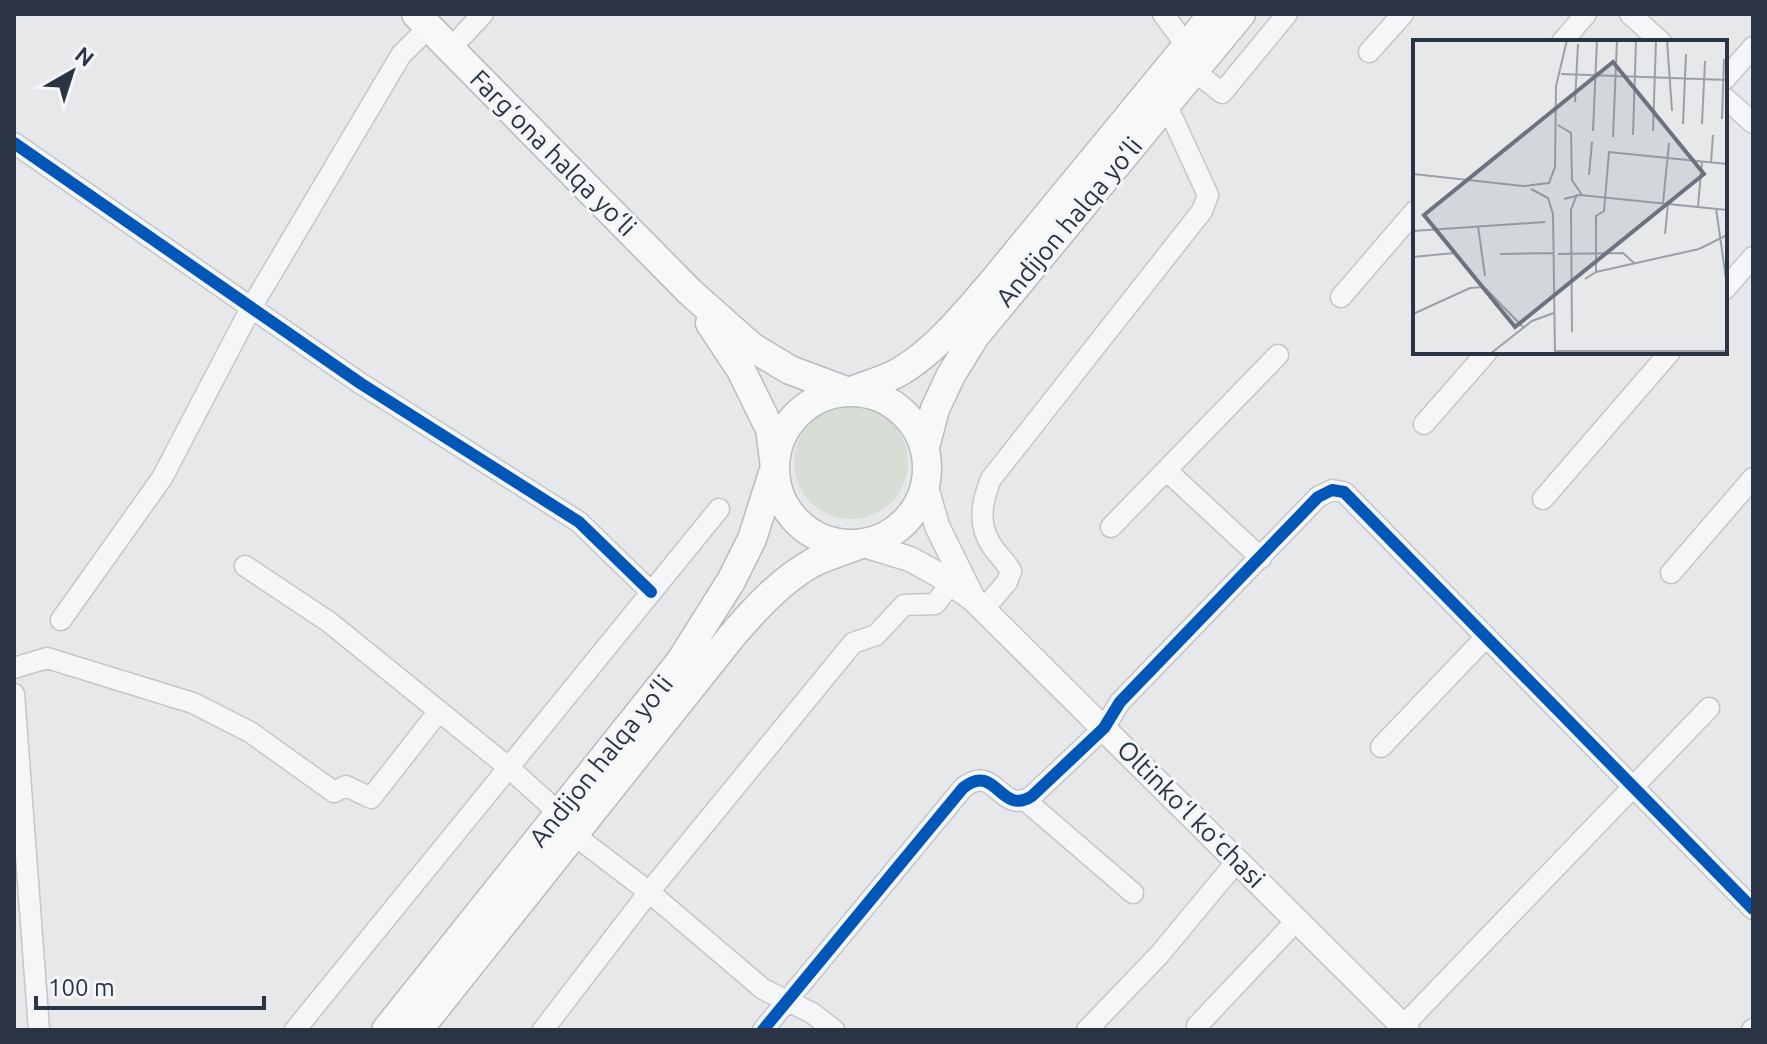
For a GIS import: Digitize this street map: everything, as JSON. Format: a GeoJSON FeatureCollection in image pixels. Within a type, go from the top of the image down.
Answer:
{"type":"FeatureCollection","features":[{"type":"Feature","properties":{"kind":"highway","name":"Andijon halqa yo‘li"},"geometry":{"type":"LineString","coordinates":[[925,447],[935,409],[975,336],[1166,104],[1213,14]]}},
{"type":"Feature","properties":{"kind":"highway","name":"Andijon halqa yo‘li"},"geometry":{"type":"LineString","coordinates":[[849,392],[899,373],[922,357],[956,324],[1190,58],[1241,14]]}},
{"type":"Feature","properties":{"kind":"highway","name":"Farg‘ona halqa yo‘li"},"geometry":{"type":"LineString","coordinates":[[423,21],[690,292],[752,347],[790,370],[849,392]]}},
{"type":"Feature","properties":{"kind":"highway","name":"Farg‘ona halqa yo‘li"},"geometry":{"type":"LineString","coordinates":[[690,292],[741,370],[763,412],[770,429],[775,467]]}},
{"type":"Feature","properties":{"kind":"highway"},"geometry":{"type":"LineString","coordinates":[[849,392],[874,395],[896,406],[914,424],[925,447],[928,467],[926,487],[917,508],[902,526],[883,538],[861,544],[835,543],[811,533],[791,516],[779,493],[775,467],[779,444],[789,423],[806,407],[826,396],[849,392]]}},
{"type":"Feature","properties":{"kind":"highway","name":"Andijon halqa yo‘li"},"geometry":{"type":"LineString","coordinates":[[418,1030],[680,662],[731,581],[752,539],[775,467]]}},
{"type":"Feature","properties":{"kind":"highway","name":"Andijon halqa yo‘li"},"geometry":{"type":"LineString","coordinates":[[386,1030],[757,607],[816,561],[861,544]]}},
{"type":"Feature","properties":{"kind":"main road","name":"Oltinkoʻl koʻchasi"},"geometry":{"type":"LineString","coordinates":[[926,487],[955,578],[978,604],[1405,1028]]}},
{"type":"Feature","properties":{"kind":"main road","name":"Oltinkoʻl koʻchasi"},"geometry":{"type":"LineString","coordinates":[[861,544],[910,559],[955,578]]}},
{"type":"Feature","properties":{"kind":"street"},"geometry":{"type":"LineString","coordinates":[[450,49],[483,14]]}},
{"type":"Feature","properties":{"kind":"street"},"geometry":{"type":"LineString","coordinates":[[1163,14],[1190,58],[1222,93],[1287,14]]}},
{"type":"Feature","properties":{"kind":"street"},"geometry":{"type":"LineString","coordinates":[[1369,52],[1403,14]]}},
{"type":"Feature","properties":{"kind":"street"},"geometry":{"type":"LineString","coordinates":[[1564,40],[1586,14]]}},
{"type":"Feature","properties":{"kind":"street"},"geometry":{"type":"LineString","coordinates":[[1630,14],[1659,40]]}},
{"type":"Feature","properties":{"kind":"street"},"geometry":{"type":"LineString","coordinates":[[61,620],[162,478],[251,308],[423,21]]}},
{"type":"Feature","properties":{"kind":"street"},"geometry":{"type":"LineString","coordinates":[[1727,77],[1753,47]]}},
{"type":"Feature","properties":{"kind":"street"},"geometry":{"type":"LineString","coordinates":[[1727,100],[1753,123]]}},
{"type":"Feature","properties":{"kind":"street"},"geometry":{"type":"LineString","coordinates":[[978,604],[1007,582],[1011,571],[990,543],[982,519],[983,498],[991,479],[1202,211],[1208,195],[1166,104]]}},
{"type":"Feature","properties":{"kind":"street"},"geometry":{"type":"LineString","coordinates":[[14,143],[360,383],[579,522],[651,592]]}},
{"type":"Feature","properties":{"kind":"street"},"geometry":{"type":"LineString","coordinates":[[1341,297],[1413,213]]}},
{"type":"Feature","properties":{"kind":"street"},"geometry":{"type":"LineString","coordinates":[[1727,287],[1753,257]]}},
{"type":"Feature","properties":{"kind":"street"},"geometry":{"type":"LineString","coordinates":[[1424,424],[1485,354]]}},
{"type":"Feature","properties":{"kind":"street"},"geometry":{"type":"LineString","coordinates":[[1543,499],[1668,354]]}},
{"type":"Feature","properties":{"kind":"street"},"geometry":{"type":"LineString","coordinates":[[1111,527],[1278,355]]}},
{"type":"Feature","properties":{"kind":"street"},"geometry":{"type":"LineString","coordinates":[[1166,470],[1261,558]]}},
{"type":"Feature","properties":{"kind":"street"},"geometry":{"type":"LineString","coordinates":[[1671,573],[1753,478]]}},
{"type":"Feature","properties":{"kind":"street"},"geometry":{"type":"LineString","coordinates":[[763,1030],[963,788],[972,781],[982,780],[1009,799],[1025,800],[1104,728],[1120,702],[1318,497],[1332,490],[1344,492],[1632,787],[1750,899]]}},
{"type":"Feature","properties":{"kind":"street"},"geometry":{"type":"LineString","coordinates":[[295,1030],[719,509]]}},
{"type":"Feature","properties":{"kind":"street"},"geometry":{"type":"LineString","coordinates":[[245,566],[329,622],[508,767],[566,824],[763,989],[812,1013],[834,1030]]}},
{"type":"Feature","properties":{"kind":"street"},"geometry":{"type":"LineString","coordinates":[[543,1030],[649,892],[853,643],[876,635],[904,605],[935,604],[955,578]]}},
{"type":"Feature","properties":{"kind":"street"},"geometry":{"type":"LineString","coordinates":[[1381,747],[1486,637]]}},
{"type":"Feature","properties":{"kind":"street"},"geometry":{"type":"LineString","coordinates":[[14,668],[47,658],[193,703],[250,732],[334,792],[346,786],[371,798],[439,711]]}},
{"type":"Feature","properties":{"kind":"street"},"geometry":{"type":"LineString","coordinates":[[14,694],[39,1030]]}},
{"type":"Feature","properties":{"kind":"street"},"geometry":{"type":"LineString","coordinates":[[1405,1028],[1709,708]]}},
{"type":"Feature","properties":{"kind":"street"},"geometry":{"type":"LineString","coordinates":[[1025,800],[1133,893]]}},
{"type":"Feature","properties":{"kind":"street"},"geometry":{"type":"LineString","coordinates":[[1087,1030],[1159,955],[1238,860]]}},
{"type":"Feature","properties":{"kind":"street"},"geometry":{"type":"LineString","coordinates":[[1197,1026],[1297,920]]}},
{"type":"Feature","properties":{"kind":"shaded area"},"geometry":{"type":"Polygon","coordinates":[[[851,405],[873,409],[892,421],[904,440],[908,462],[904,484],[892,503],[873,515],[851,519],[829,515],[810,503],[798,484],[794,462],[798,440],[810,421],[829,409],[851,405]]]}},
{"type":"Feature","properties":{"kind":"cycle path"},"geometry":{"type":"LineString","coordinates":[[14,143],[360,383],[579,522],[651,592]]}},
{"type":"Feature","properties":{"kind":"cycle path"},"geometry":{"type":"LineString","coordinates":[[763,1030],[963,788],[974,781],[983,781],[1012,800],[1021,801],[1032,796],[1104,728],[1120,702],[1318,497],[1332,490],[1344,492],[1753,909]]}}]}
